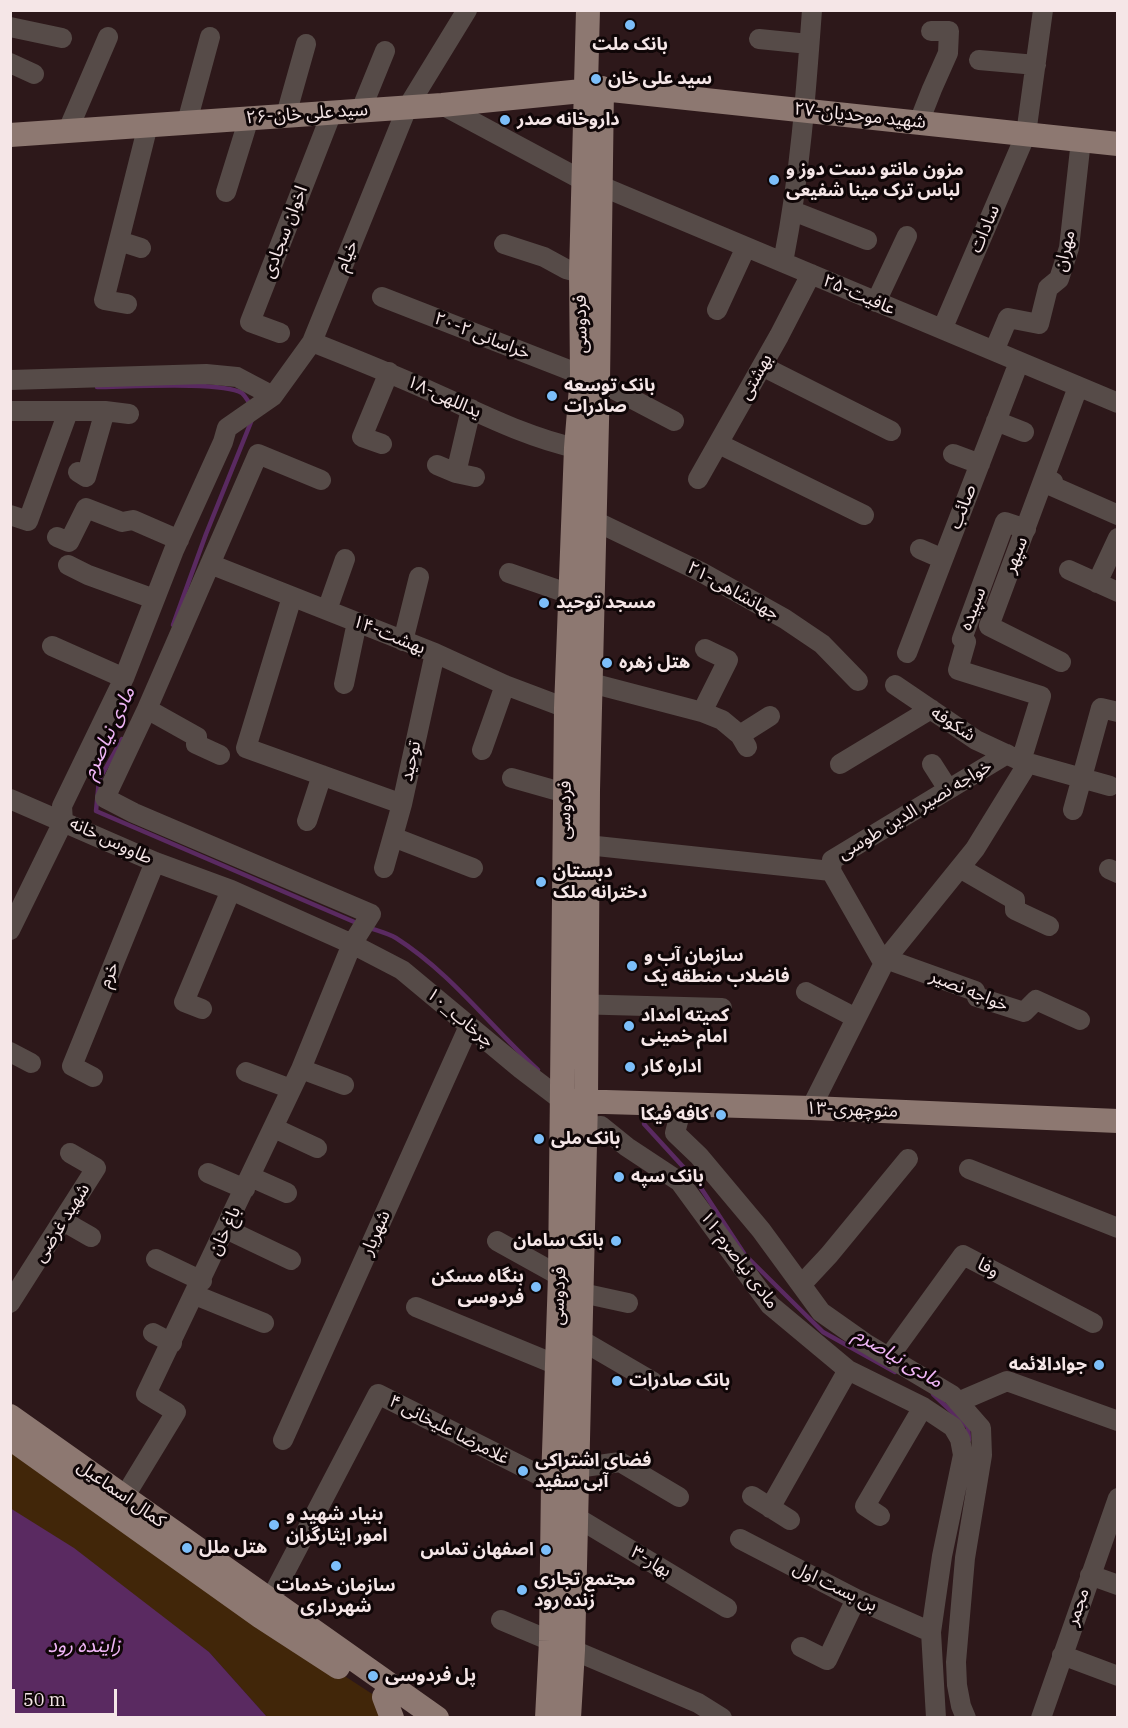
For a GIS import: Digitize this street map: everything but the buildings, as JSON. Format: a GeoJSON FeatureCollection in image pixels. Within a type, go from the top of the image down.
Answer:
{"type":"FeatureCollection","features":[{"type":"Feature","properties":{"kind":"main road","name":"فردوسی"},"geometry":{"type":"LineString","coordinates":[[588,10],[594,89]]}},
{"type":"Feature","properties":{"kind":"main road","name":"فردوسی"},"geometry":{"type":"LineString","coordinates":[[548,1718],[560,1276],[574,1101],[576,845],[591,683],[594,521],[590,378],[592,183],[594,89],[603,10]]}},
{"type":"Feature","properties":{"kind":"main road","name":"۲۶-سید علی خان"},"geometry":{"type":"LineString","coordinates":[[10,135],[407,108],[594,89]]}},
{"type":"Feature","properties":{"kind":"main road","name":"۲۷-شهید موحدیان"},"geometry":{"type":"LineString","coordinates":[[594,89],[1118,144]]}},
{"type":"Feature","properties":{"kind":"main road","name":"فردوسی"},"geometry":{"type":"LineString","coordinates":[[576,845],[565,793],[566,708],[576,448],[590,378],[580,273],[592,183]]}},
{"type":"Feature","properties":{"kind":"main road","name":"فردوسی"},"geometry":{"type":"LineString","coordinates":[[569,1718],[573,1650],[585,1127],[574,1101]]}},
{"type":"Feature","properties":{"kind":"main road","name":"۱۳-منوچهری"},"geometry":{"type":"LineString","coordinates":[[574,1101],[1118,1121]]}},
{"type":"Feature","properties":{"kind":"main road","name":"کمال اسماعیل"},"geometry":{"type":"LineString","coordinates":[[10,1416],[120,1504],[266,1609],[388,1707],[414,1718]]}},
{"type":"Feature","properties":{"kind":"main road","name":"کمال اسماعیل"},"geometry":{"type":"LineString","coordinates":[[10,1438],[120,1504]]}},
{"type":"Feature","properties":{"kind":"main road"},"geometry":{"type":"LineString","coordinates":[[553,1482],[577,1478]]}},
{"type":"Feature","properties":{"kind":"main road","name":"کمال اسماعیل"},"geometry":{"type":"LineString","coordinates":[[266,1609],[437,1718]]}},
{"type":"Feature","properties":{"kind":"street"},"geometry":{"type":"LineString","coordinates":[[784,257],[794,211],[805,110],[812,10]]}},
{"type":"Feature","properties":{"kind":"street","name":"سادات"},"geometry":{"type":"LineString","coordinates":[[944,325],[1026,134],[1043,10]]}},
{"type":"Feature","properties":{"kind":"street","name":"خیام"},"geometry":{"type":"LineString","coordinates":[[226,428],[273,396],[312,342],[407,108],[463,11]]}},
{"type":"Feature","properties":{"kind":"street"},"geometry":{"type":"LineString","coordinates":[[13,25],[62,38]]}},
{"type":"Feature","properties":{"kind":"street"},"geometry":{"type":"LineString","coordinates":[[919,122],[948,53],[949,31],[931,31]]}},
{"type":"Feature","properties":{"kind":"street"},"geometry":{"type":"LineString","coordinates":[[68,130],[108,37]]}},
{"type":"Feature","properties":{"kind":"street"},"geometry":{"type":"LineString","coordinates":[[187,122],[210,37]]}},
{"type":"Feature","properties":{"kind":"street"},"geometry":{"type":"LineString","coordinates":[[759,39],[809,45]]}},
{"type":"Feature","properties":{"kind":"street"},"geometry":{"type":"LineString","coordinates":[[286,115],[306,44]]}},
{"type":"Feature","properties":{"kind":"street"},"geometry":{"type":"LineString","coordinates":[[361,110],[385,51]]}},
{"type":"Feature","properties":{"kind":"street"},"geometry":{"type":"LineString","coordinates":[[979,60],[1036,65]]}},
{"type":"Feature","properties":{"kind":"street"},"geometry":{"type":"LineString","coordinates":[[10,63],[34,74]]}},
{"type":"Feature","properties":{"kind":"street","name":"۲۵-عافیت"},"geometry":{"type":"LineString","coordinates":[[441,105],[592,183],[1078,387],[1117,401]]}},
{"type":"Feature","properties":{"kind":"street","name":"اخوان سجادی"},"geometry":{"type":"LineString","coordinates":[[280,333],[250,322],[332,112]]}},
{"type":"Feature","properties":{"kind":"street"},"geometry":{"type":"LineString","coordinates":[[226,192],[249,118]]}},
{"type":"Feature","properties":{"kind":"street"},"geometry":{"type":"LineString","coordinates":[[127,304],[104,300],[148,125]]}},
{"type":"Feature","properties":{"kind":"street","name":"مهران"},"geometry":{"type":"LineString","coordinates":[[994,351],[1008,318],[1039,324],[1048,288],[1059,279],[1069,248],[1081,140]]}},
{"type":"Feature","properties":{"kind":"street"},"geometry":{"type":"LineString","coordinates":[[794,211],[867,240]]}},
{"type":"Feature","properties":{"kind":"street"},"geometry":{"type":"LineString","coordinates":[[876,302],[906,236]]}},
{"type":"Feature","properties":{"kind":"street"},"geometry":{"type":"LineString","coordinates":[[119,241],[141,248]]}},
{"type":"Feature","properties":{"kind":"street"},"geometry":{"type":"LineString","coordinates":[[504,244],[544,257],[566,269],[580,273]]}},
{"type":"Feature","properties":{"kind":"street"},"geometry":{"type":"LineString","coordinates":[[717,310],[746,247]]}},
{"type":"Feature","properties":{"kind":"street","name":"بهشتی"},"geometry":{"type":"LineString","coordinates":[[698,479],[811,274]]}},
{"type":"Feature","properties":{"kind":"street","name":"۲۰-خراسانی ۲"},"geometry":{"type":"LineString","coordinates":[[382,297],[590,378],[674,421]]}},
{"type":"Feature","properties":{"kind":"street","name":"۱۸-یداللهی"},"geometry":{"type":"LineString","coordinates":[[312,342],[389,372],[557,444],[576,448]]}},
{"type":"Feature","properties":{"kind":"street","name":"صائب"},"geometry":{"type":"LineString","coordinates":[[907,653],[1019,362]]}},
{"type":"Feature","properties":{"kind":"street"},"geometry":{"type":"LineString","coordinates":[[762,366],[891,431]]}},
{"type":"Feature","properties":{"kind":"street"},"geometry":{"type":"LineString","coordinates":[[382,444],[362,437],[389,372]]}},
{"type":"Feature","properties":{"kind":"street"},"geometry":{"type":"LineString","coordinates":[[10,380],[206,374],[237,377],[273,396]]}},
{"type":"Feature","properties":{"kind":"street","name":"سپهر"},"geometry":{"type":"LineString","coordinates":[[1061,662],[990,626],[1078,387]]}},
{"type":"Feature","properties":{"kind":"street"},"geometry":{"type":"LineString","coordinates":[[456,473],[471,409]]}},
{"type":"Feature","properties":{"kind":"street"},"geometry":{"type":"LineString","coordinates":[[10,411],[105,411],[129,414]]}},
{"type":"Feature","properties":{"kind":"street"},"geometry":{"type":"LineString","coordinates":[[78,472],[86,477],[105,411]]}},
{"type":"Feature","properties":{"kind":"street"},"geometry":{"type":"LineString","coordinates":[[10,515],[28,521],[68,412]]}},
{"type":"Feature","properties":{"kind":"street"},"geometry":{"type":"LineString","coordinates":[[996,421],[1024,432]]}},
{"type":"Feature","properties":{"kind":"street","name":"طاووس خانه"},"geometry":{"type":"LineString","coordinates":[[226,428],[223,442],[178,540],[124,678],[62,806],[63,822],[155,862],[231,890],[352,944]]}},
{"type":"Feature","properties":{"kind":"street"},"geometry":{"type":"LineString","coordinates":[[719,444],[864,515]]}},
{"type":"Feature","properties":{"kind":"street"},"geometry":{"type":"LineString","coordinates":[[220,755],[196,744],[197,737],[147,709],[258,454],[321,480]]}},
{"type":"Feature","properties":{"kind":"street"},"geometry":{"type":"LineString","coordinates":[[952,454],[980,464]]}},
{"type":"Feature","properties":{"kind":"street"},"geometry":{"type":"LineString","coordinates":[[437,465],[456,473],[475,477]]}},
{"type":"Feature","properties":{"kind":"street"},"geometry":{"type":"LineString","coordinates":[[1046,477],[1053,482],[1052,486],[1118,515]]}},
{"type":"Feature","properties":{"kind":"street"},"geometry":{"type":"LineString","coordinates":[[57,537],[69,542],[86,508],[122,522],[133,520],[178,540]]}},
{"type":"Feature","properties":{"kind":"street","name":"۲۱-جهانشاهی"},"geometry":{"type":"LineString","coordinates":[[594,521],[701,572],[785,620],[822,645],[858,681]]}},
{"type":"Feature","properties":{"kind":"street","name":"سپیده"},"geometry":{"type":"LineString","coordinates":[[1018,760],[1041,696],[958,670],[966,642],[962,639],[1005,522],[1026,529]]}},
{"type":"Feature","properties":{"kind":"street"},"geometry":{"type":"LineString","coordinates":[[1097,583],[1118,538]]}},
{"type":"Feature","properties":{"kind":"street"},"geometry":{"type":"LineString","coordinates":[[920,549],[943,559]]}},
{"type":"Feature","properties":{"kind":"street"},"geometry":{"type":"LineString","coordinates":[[327,610],[345,560]]}},
{"type":"Feature","properties":{"kind":"street","name":"۱۴-بهشت"},"geometry":{"type":"LineString","coordinates":[[210,564],[435,653],[505,686],[566,708]]}},
{"type":"Feature","properties":{"kind":"street"},"geometry":{"type":"LineString","coordinates":[[68,565],[88,575],[154,599]]}},
{"type":"Feature","properties":{"kind":"street"},"geometry":{"type":"LineString","coordinates":[[1069,570],[1118,592]]}},
{"type":"Feature","properties":{"kind":"street"},"geometry":{"type":"LineString","coordinates":[[509,573],[570,594]]}},
{"type":"Feature","properties":{"kind":"street"},"geometry":{"type":"LineString","coordinates":[[404,641],[419,577]]}},
{"type":"Feature","properties":{"kind":"street"},"geometry":{"type":"LineString","coordinates":[[292,597],[246,748],[402,804]]}},
{"type":"Feature","properties":{"kind":"street"},"geometry":{"type":"LineString","coordinates":[[344,684],[357,622]]}},
{"type":"Feature","properties":{"kind":"street"},"geometry":{"type":"LineString","coordinates":[[52,646],[124,678]]}},
{"type":"Feature","properties":{"kind":"street"},"geometry":{"type":"LineString","coordinates":[[702,712],[728,660],[705,649]]}},
{"type":"Feature","properties":{"kind":"street","name":"توحید"},"geometry":{"type":"LineString","coordinates":[[384,868],[402,804],[435,653]]}},
{"type":"Feature","properties":{"kind":"street"},"geometry":{"type":"LineString","coordinates":[[591,683],[702,712],[722,720],[743,741],[770,716]]}},
{"type":"Feature","properties":{"kind":"street","name":"شکوفه"},"geometry":{"type":"LineString","coordinates":[[895,685],[976,740],[1018,760],[1110,786]]}},
{"type":"Feature","properties":{"kind":"street"},"geometry":{"type":"LineString","coordinates":[[482,750],[505,686]]}},
{"type":"Feature","properties":{"kind":"street"},"geometry":{"type":"LineString","coordinates":[[1073,810],[1101,708],[1118,712]]}},
{"type":"Feature","properties":{"kind":"street","name":"باغ خان"},"geometry":{"type":"LineString","coordinates":[[120,1504],[176,1412],[146,1394],[274,1128],[301,1069],[352,944],[371,914],[134,813],[105,798],[147,709]]}},
{"type":"Feature","properties":{"kind":"street"},"geometry":{"type":"LineString","coordinates":[[840,764],[931,709]]}},
{"type":"Feature","properties":{"kind":"street","name":"خواجه نصیر الدین طوسی"},"geometry":{"type":"LineString","coordinates":[[831,871],[832,860],[948,789],[1018,760]]}},
{"type":"Feature","properties":{"kind":"street","name":"خواجه نصیر الدین طوسی"},"geometry":{"type":"LineString","coordinates":[[811,1108],[885,961],[975,849],[1018,760]]}},
{"type":"Feature","properties":{"kind":"street"},"geometry":{"type":"LineString","coordinates":[[932,764],[948,789]]}},
{"type":"Feature","properties":{"kind":"street"},"geometry":{"type":"LineString","coordinates":[[306,821],[322,775]]}},
{"type":"Feature","properties":{"kind":"street"},"geometry":{"type":"LineString","coordinates":[[512,778],[565,793]]}},
{"type":"Feature","properties":{"kind":"street"},"geometry":{"type":"LineString","coordinates":[[10,799],[63,822],[10,930]]}},
{"type":"Feature","properties":{"kind":"street"},"geometry":{"type":"LineString","coordinates":[[393,837],[473,868]]}},
{"type":"Feature","properties":{"kind":"street"},"geometry":{"type":"LineString","coordinates":[[576,845],[831,871],[885,961]]}},
{"type":"Feature","properties":{"kind":"street","name":"خرم"},"geometry":{"type":"LineString","coordinates":[[93,1077],[72,1066],[155,862]]}},
{"type":"Feature","properties":{"kind":"street"},"geometry":{"type":"LineString","coordinates":[[960,868],[1016,900],[1015,910],[1049,926]]}},
{"type":"Feature","properties":{"kind":"street"},"geometry":{"type":"LineString","coordinates":[[202,1009],[184,1002],[231,890]]}},
{"type":"Feature","properties":{"kind":"street","name":"۱۰_چرخاب"},"geometry":{"type":"LineString","coordinates":[[352,944],[402,970],[469,1026],[574,1101]]}},
{"type":"Feature","properties":{"kind":"street","name":"خواجه نصیر"},"geometry":{"type":"LineString","coordinates":[[885,961],[975,991],[977,997],[1024,1012],[1036,1000],[1080,1020]]}},
{"type":"Feature","properties":{"kind":"street"},"geometry":{"type":"LineString","coordinates":[[806,992],[856,1018]]}},
{"type":"Feature","properties":{"kind":"street"},"geometry":{"type":"LineString","coordinates":[[575,1004],[722,1008]]}},
{"type":"Feature","properties":{"kind":"street","name":"شهریار"},"geometry":{"type":"LineString","coordinates":[[283,1440],[469,1026]]}},
{"type":"Feature","properties":{"kind":"street"},"geometry":{"type":"LineString","coordinates":[[10,1052],[31,1062]]}},
{"type":"Feature","properties":{"kind":"street"},"geometry":{"type":"LineString","coordinates":[[301,1069],[344,1085]]}},
{"type":"Feature","properties":{"kind":"street"},"geometry":{"type":"LineString","coordinates":[[246,1072],[291,1089]]}},
{"type":"Feature","properties":{"kind":"street"},"geometry":{"type":"LineString","coordinates":[[696,1105],[680,1114],[675,1133],[699,1156],[761,1230],[821,1312],[952,1395],[981,1428],[982,1446],[965,1558],[956,1662],[957,1685],[966,1718]]}},
{"type":"Feature","properties":{"kind":"street","name":"۱۱-مادی نیاصرم"},"geometry":{"type":"LineString","coordinates":[[585,1127],[601,1126],[680,1182],[770,1305],[848,1370],[922,1407],[953,1427],[960,1438],[963,1455],[942,1556],[931,1632],[936,1718]]}},
{"type":"Feature","properties":{"kind":"street"},"geometry":{"type":"LineString","coordinates":[[274,1128],[317,1148]]}},
{"type":"Feature","properties":{"kind":"street","name":"شهید غرضی"},"geometry":{"type":"LineString","coordinates":[[10,1303],[96,1168],[70,1153]]}},
{"type":"Feature","properties":{"kind":"street"},"geometry":{"type":"LineString","coordinates":[[801,1285],[909,1159]]}},
{"type":"Feature","properties":{"kind":"street"},"geometry":{"type":"LineString","coordinates":[[969,1168],[1118,1228]]}},
{"type":"Feature","properties":{"kind":"street"},"geometry":{"type":"LineString","coordinates":[[208,1173],[287,1193]]}},
{"type":"Feature","properties":{"kind":"street"},"geometry":{"type":"LineString","coordinates":[[63,1221],[91,1237]]}},
{"type":"Feature","properties":{"kind":"street"},"geometry":{"type":"LineString","coordinates":[[226,1229],[291,1260]]}},
{"type":"Feature","properties":{"kind":"street"},"geometry":{"type":"LineString","coordinates":[[497,1241],[560,1276]]}},
{"type":"Feature","properties":{"kind":"street","name":"وفا"},"geometry":{"type":"LineString","coordinates":[[889,1357],[963,1255],[1093,1323]]}},
{"type":"Feature","properties":{"kind":"street"},"geometry":{"type":"LineString","coordinates":[[156,1259],[199,1288],[264,1323]]}},
{"type":"Feature","properties":{"kind":"street"},"geometry":{"type":"LineString","coordinates":[[582,1293],[628,1303]]}},
{"type":"Feature","properties":{"kind":"street"},"geometry":{"type":"LineString","coordinates":[[416,1307],[557,1365]]}},
{"type":"Feature","properties":{"kind":"street"},"geometry":{"type":"LineString","coordinates":[[153,1333],[172,1343]]}},
{"type":"Feature","properties":{"kind":"street"},"geometry":{"type":"LineString","coordinates":[[581,1340],[653,1382]]}},
{"type":"Feature","properties":{"kind":"street"},"geometry":{"type":"LineString","coordinates":[[770,1508],[848,1370]]}},
{"type":"Feature","properties":{"kind":"street"},"geometry":{"type":"LineString","coordinates":[[958,1402],[1007,1381],[1118,1421]]}},
{"type":"Feature","properties":{"kind":"street","name":"۴ غلامرضا علیخانی"},"geometry":{"type":"LineString","coordinates":[[266,1609],[378,1394],[553,1482]]}},
{"type":"Feature","properties":{"kind":"street"},"geometry":{"type":"LineString","coordinates":[[880,1516],[865,1506],[922,1407]]}},
{"type":"Feature","properties":{"kind":"street"},"geometry":{"type":"LineString","coordinates":[[577,1478],[620,1462],[679,1497]]}},
{"type":"Feature","properties":{"kind":"street"},"geometry":{"type":"LineString","coordinates":[[752,1496],[790,1520]]}},
{"type":"Feature","properties":{"kind":"street","name":"مجمر"},"geometry":{"type":"LineString","coordinates":[[1041,1718],[1117,1499]]}},
{"type":"Feature","properties":{"kind":"street","name":"۳-بهار"},"geometry":{"type":"LineString","coordinates":[[576,1517],[727,1608]]}},
{"type":"Feature","properties":{"kind":"street","name":"بن بست اول"},"geometry":{"type":"LineString","coordinates":[[740,1539],[855,1599],[931,1632]]}},
{"type":"Feature","properties":{"kind":"street"},"geometry":{"type":"LineString","coordinates":[[1090,1575],[1118,1585]]}},
{"type":"Feature","properties":{"kind":"street"},"geometry":{"type":"LineString","coordinates":[[801,1647],[827,1660],[855,1599]]}},
{"type":"Feature","properties":{"kind":"street"},"geometry":{"type":"LineString","coordinates":[[501,1620],[551,1641]]}},
{"type":"Feature","properties":{"kind":"street"},"geometry":{"type":"LineString","coordinates":[[573,1650],[695,1710],[722,1718]]}},
{"type":"Feature","properties":{"kind":"street"},"geometry":{"type":"LineString","coordinates":[[1062,1654],[1118,1676]]}},
{"type":"Feature","properties":{"kind":"shaded area"},"geometry":{"type":"Polygon","coordinates":[[[10,1444],[323,1662],[380,1699],[386,1717],[267,1717],[209,1652],[11,1513],[10,1444]]]}},
{"type":"Feature","properties":{"kind":"water","name":"زاینده رود"},"geometry":{"type":"Polygon","coordinates":[[[10,1508],[74,1548],[209,1652],[267,1717],[11,1717],[10,1508]]]}},
{"type":"Feature","properties":{"kind":"waterway","name":"مادی نیاصرم"},"geometry":{"type":"LineString","coordinates":[[97,387],[215,387],[242,393],[250,404]]}},
{"type":"Feature","properties":{"kind":"waterway","name":"مادی نیاصرم"},"geometry":{"type":"LineString","coordinates":[[173,625],[206,534],[253,417]]}},
{"type":"Feature","properties":{"kind":"waterway","name":"مادی نیاصرم"},"geometry":{"type":"LineString","coordinates":[[122,739],[99,780],[96,811],[359,924]]}},
{"type":"Feature","properties":{"kind":"waterway","name":"مادی نیاصرم"},"geometry":{"type":"LineString","coordinates":[[370,928],[396,938],[435,967],[538,1070]]}},
{"type":"Feature","properties":{"kind":"waterway","name":"مادی نیاصرم"},"geometry":{"type":"LineString","coordinates":[[644,1124],[697,1182],[745,1255],[823,1332],[895,1372]]}},
{"type":"Feature","properties":{"kind":"waterway","name":"مادی نیاصرم"},"geometry":{"type":"LineString","coordinates":[[933,1394],[968,1427],[969,1440]]}},
{"type":"Feature","properties":{"kind":"place","name":"بانک ملت"},"geometry":{"type":"Point","coordinates":[630,25]}},
{"type":"Feature","properties":{"kind":"place","name":"سید علی خان"},"geometry":{"type":"Point","coordinates":[596,79]}},
{"type":"Feature","properties":{"kind":"place","name":"داروخانه صدر"},"geometry":{"type":"Point","coordinates":[505,120]}},
{"type":"Feature","properties":{"kind":"place","name":"مزون مانتو دست دوز و لباس ترک مینا شفیعی"},"geometry":{"type":"Point","coordinates":[774,180]}},
{"type":"Feature","properties":{"kind":"place","name":"بانک توسعه صادرات"},"geometry":{"type":"Point","coordinates":[552,396]}},
{"type":"Feature","properties":{"kind":"place","name":"مسجد توحید"},"geometry":{"type":"Point","coordinates":[544,603]}},
{"type":"Feature","properties":{"kind":"place","name":"هتل زهره"},"geometry":{"type":"Point","coordinates":[607,663]}},
{"type":"Feature","properties":{"kind":"place","name":"دبستان دخترانه ملک"},"geometry":{"type":"Point","coordinates":[541,882]}},
{"type":"Feature","properties":{"kind":"place","name":"سازمان آب و فاضلاب منطقه یک"},"geometry":{"type":"Point","coordinates":[632,966]}},
{"type":"Feature","properties":{"kind":"place","name":"کمیته امداد امام خمینی"},"geometry":{"type":"Point","coordinates":[629,1026]}},
{"type":"Feature","properties":{"kind":"place","name":"اداره کار"},"geometry":{"type":"Point","coordinates":[630,1067]}},
{"type":"Feature","properties":{"kind":"place","name":"کافه فیکا"},"geometry":{"type":"Point","coordinates":[721,1115]}},
{"type":"Feature","properties":{"kind":"place","name":"بانک ملی"},"geometry":{"type":"Point","coordinates":[539,1139]}},
{"type":"Feature","properties":{"kind":"place","name":"بانک سپه"},"geometry":{"type":"Point","coordinates":[619,1177]}},
{"type":"Feature","properties":{"kind":"place","name":"بانک سامان"},"geometry":{"type":"Point","coordinates":[616,1241]}},
{"type":"Feature","properties":{"kind":"place","name":"بنگاه مسکن فردوسی"},"geometry":{"type":"Point","coordinates":[536,1287]}},
{"type":"Feature","properties":{"kind":"place","name":"جوادالائمه"},"geometry":{"type":"Point","coordinates":[1099,1365]}},
{"type":"Feature","properties":{"kind":"place","name":"بانک صادرات"},"geometry":{"type":"Point","coordinates":[617,1381]}},
{"type":"Feature","properties":{"kind":"place","name":"فضای اشتراکی آبی سفید"},"geometry":{"type":"Point","coordinates":[523,1471]}},
{"type":"Feature","properties":{"kind":"place","name":"بنیاد شهید و امور ایثارگران"},"geometry":{"type":"Point","coordinates":[274,1525]}},
{"type":"Feature","properties":{"kind":"place","name":"هتل ملل"},"geometry":{"type":"Point","coordinates":[187,1548]}},
{"type":"Feature","properties":{"kind":"place","name":"اصفهان تماس"},"geometry":{"type":"Point","coordinates":[546,1550]}},
{"type":"Feature","properties":{"kind":"place","name":"سازمان خدمات شهرداری"},"geometry":{"type":"Point","coordinates":[336,1566]}},
{"type":"Feature","properties":{"kind":"place","name":"مجتمع تجاری زنده رود"},"geometry":{"type":"Point","coordinates":[522,1590]}},
{"type":"Feature","properties":{"kind":"place","name":"پل فردوسی"},"geometry":{"type":"Point","coordinates":[373,1676]}}]}
